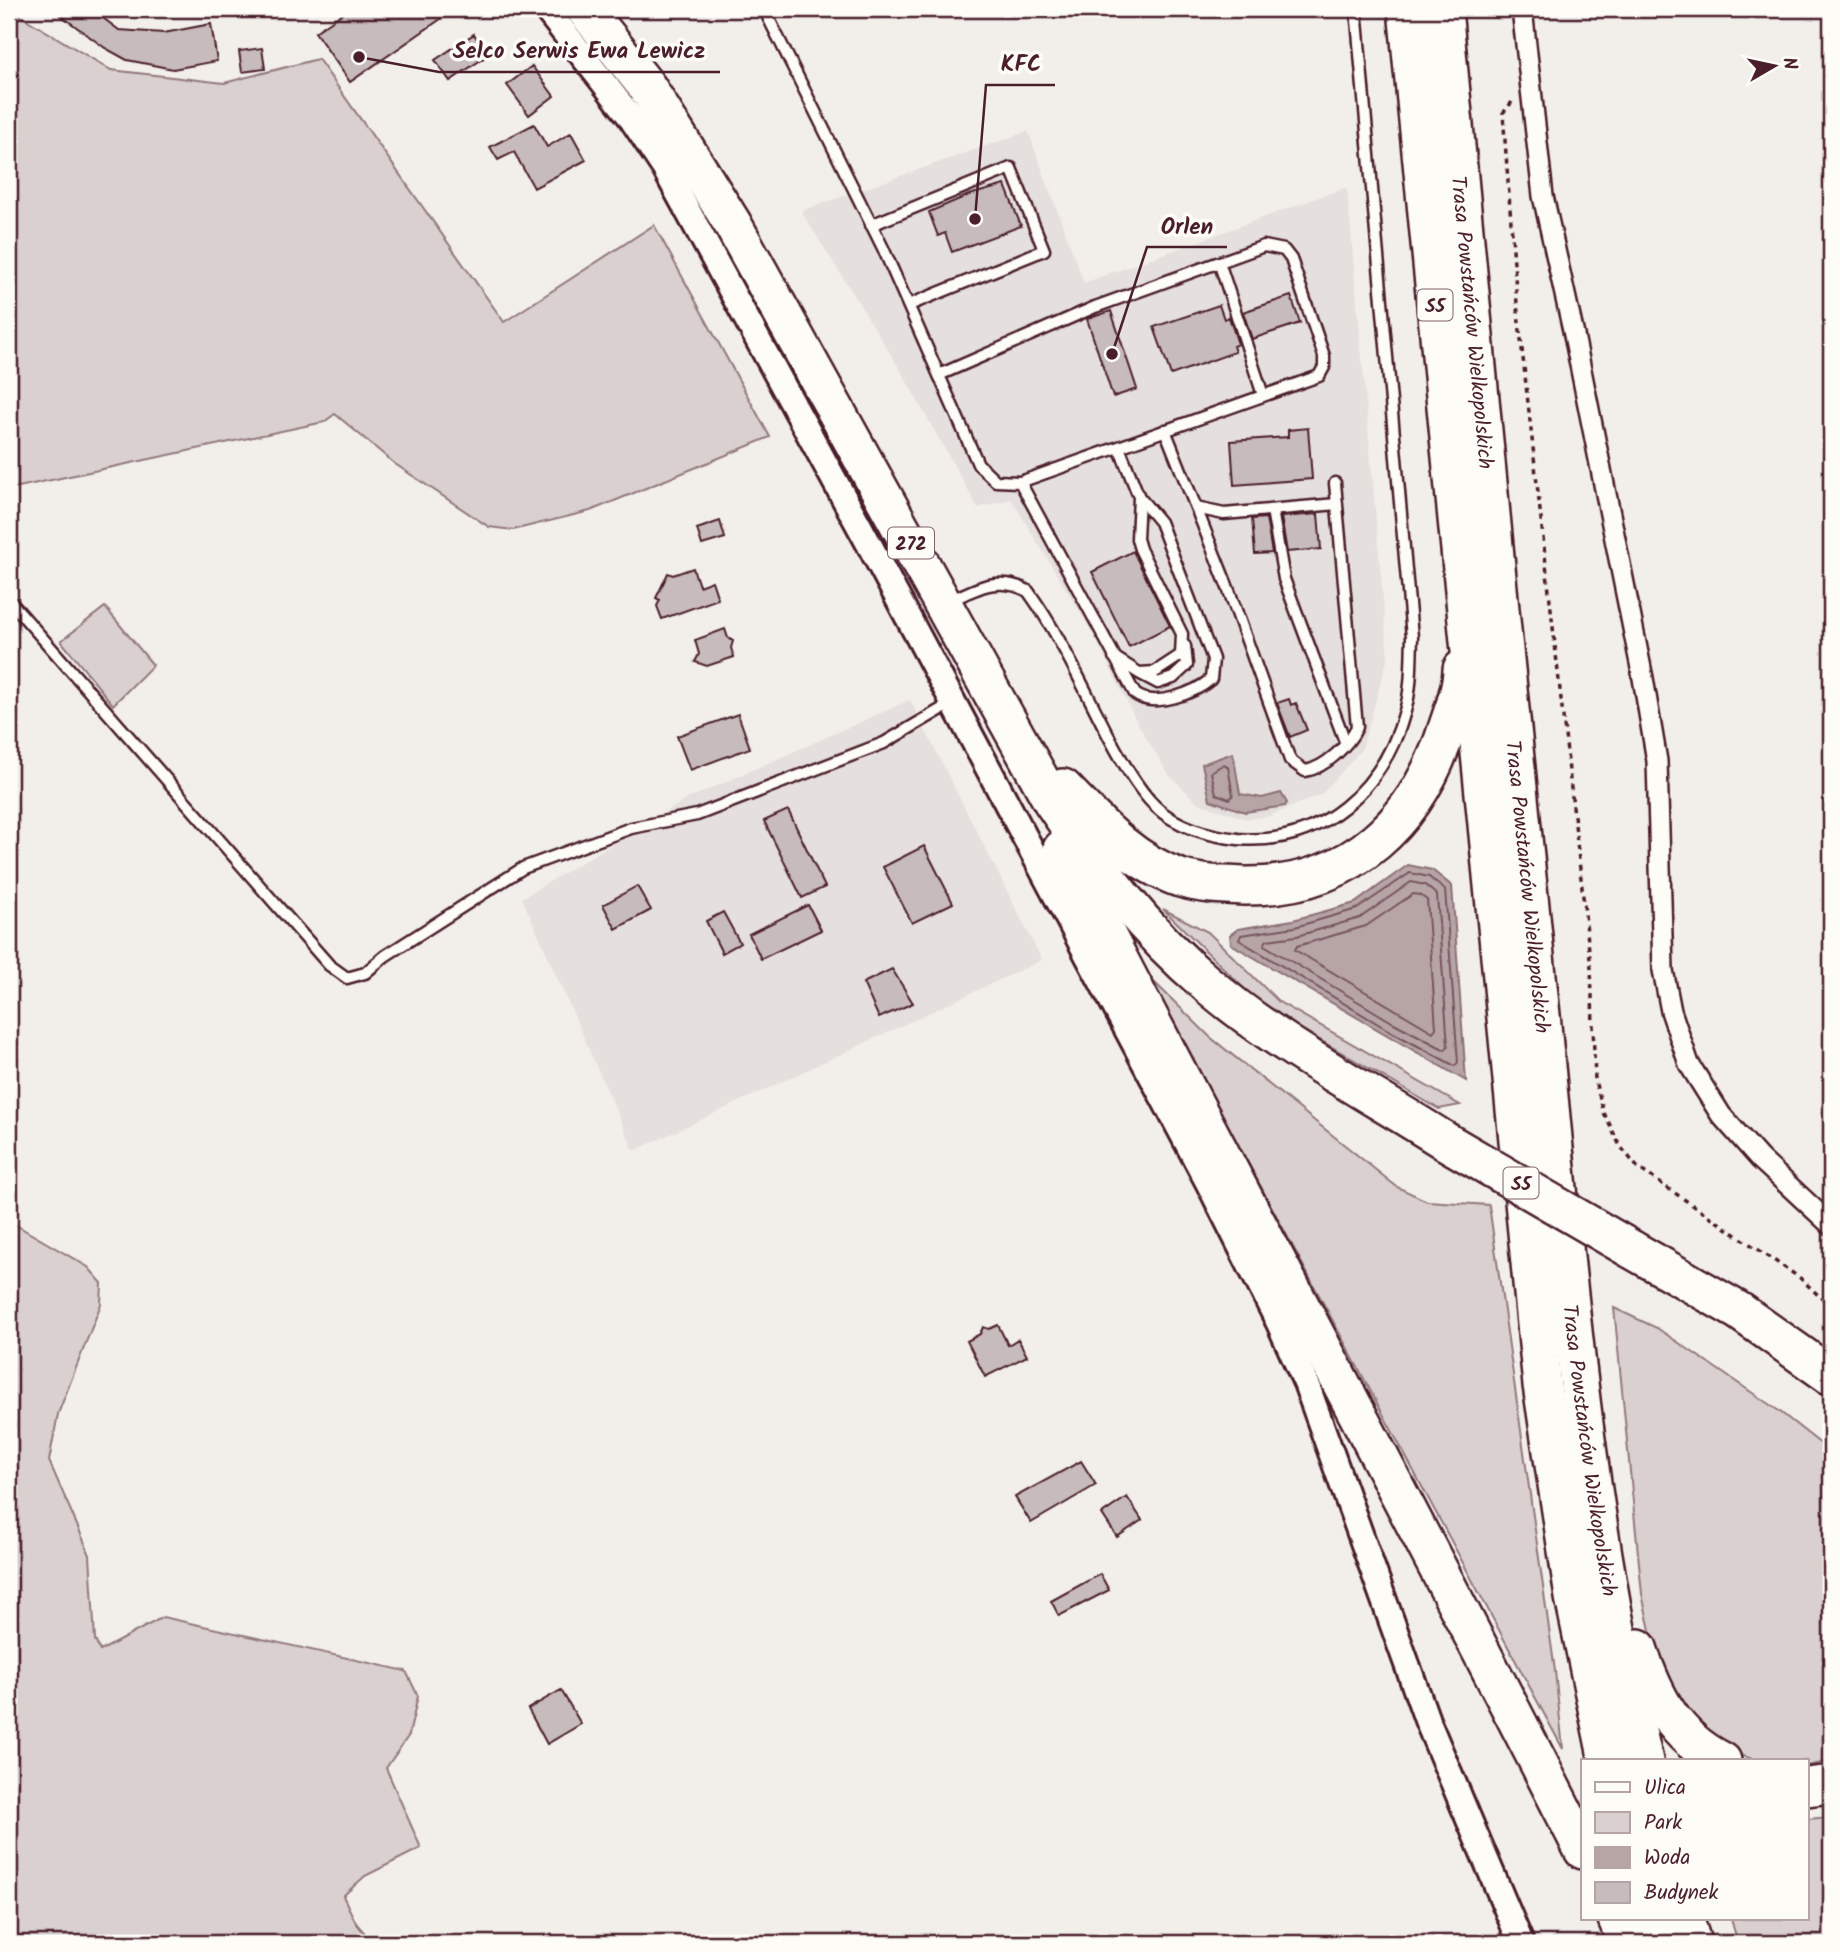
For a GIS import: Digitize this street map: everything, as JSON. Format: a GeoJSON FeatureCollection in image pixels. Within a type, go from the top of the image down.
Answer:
{"type":"FeatureCollection","features":[{"type":"Feature","properties":{"kind":"highway","name":"272"},"geometry":{"type":"LineString","coordinates":[[585,9],[647,87],[732,223],[1025,750]]}},
{"type":"Feature","properties":{"kind":"highway","name":"Trasa Powstańców Wielkopolskich"},"geometry":{"type":"LineString","coordinates":[[1407,9],[1542,1385],[1574,1597],[1608,1759]]}},
{"type":"Feature","properties":{"kind":"highway","name":"Trasa Powstańców Wielkopolskich"},"geometry":{"type":"LineString","coordinates":[[1443,9],[1493,565],[1579,1392],[1599,1534],[1644,1759]]}},
{"type":"Feature","properties":{"kind":"highway"},"geometry":{"type":"LineString","coordinates":[[1025,750],[1131,853],[1178,877],[1210,885],[1280,886],[1332,871],[1382,839],[1406,811],[1426,780],[1442,744],[1462,674],[1463,601]]}},
{"type":"Feature","properties":{"kind":"highway"},"geometry":{"type":"LineString","coordinates":[[1025,750],[1052,801],[1111,886],[1207,984],[1287,1041],[1446,1141],[1739,1311],[1831,1376]]}},
{"type":"Feature","properties":{"kind":"highway"},"geometry":{"type":"LineString","coordinates":[[1025,750],[1045,817],[1173,1065],[1381,1456],[1581,1846]]}},
{"type":"Feature","properties":{"kind":"highway"},"geometry":{"type":"LineString","coordinates":[[1599,1534],[1649,1682],[1684,1735],[1705,1753],[1718,1759]]}},
{"type":"Feature","properties":{"kind":"highway"},"geometry":{"type":"LineString","coordinates":[[1808,1787],[1831,1784]]}},
{"type":"Feature","properties":{"kind":"highway"},"geometry":{"type":"LineString","coordinates":[[1617,1920],[1627,1943]]}},
{"type":"Feature","properties":{"kind":"highway"},"geometry":{"type":"LineString","coordinates":[[1648,1920],[1655,1943]]}},
{"type":"Feature","properties":{"kind":"highway"},"geometry":{"type":"LineString","coordinates":[[1685,1920],[1692,1943]]}},
{"type":"Feature","properties":{"kind":"street"},"geometry":{"type":"LineString","coordinates":[[546,9],[629,115],[665,169],[1202,1170],[1306,1383],[1419,1700],[1521,1943]]}},
{"type":"Feature","properties":{"kind":"street"},"geometry":{"type":"LineString","coordinates":[[1522,9],[1543,196],[1580,362],[1657,761],[1662,970],[1671,1011],[1689,1064],[1721,1115],[1760,1159],[1831,1225]]}},
{"type":"Feature","properties":{"kind":"lane"},"geometry":{"type":"LineString","coordinates":[[764,9],[909,305],[939,375],[978,464],[996,481],[1020,482],[1319,376],[1324,367],[1324,356],[1291,259],[1284,250],[1264,246],[1095,307],[939,375]]}},
{"type":"Feature","properties":{"kind":"lane"},"geometry":{"type":"LineString","coordinates":[[944,603],[1000,582],[1014,583],[1028,590],[1124,764],[1156,807],[1189,828],[1228,838],[1258,841],[1322,825],[1351,803],[1376,771],[1394,740],[1405,711],[1411,676],[1412,637],[1356,9]]}},
{"type":"Feature","properties":{"kind":"lane"},"geometry":{"type":"LineString","coordinates":[[871,225],[1011,168],[1044,250],[909,305]]}},
{"type":"Feature","properties":{"kind":"lane"},"geometry":{"type":"LineString","coordinates":[[1219,262],[1263,395]]}},
{"type":"Feature","properties":{"kind":"lane"},"geometry":{"type":"LineString","coordinates":[[1165,430],[1228,588],[1290,760],[1299,769],[1310,770],[1346,744],[1357,727],[1335,483]]}},
{"type":"Feature","properties":{"kind":"lane"},"geometry":{"type":"LineString","coordinates":[[1020,482],[1130,688],[1148,701],[1156,702],[1205,685],[1213,673],[1213,659],[1160,522],[1139,497],[1119,447]]}},
{"type":"Feature","properties":{"kind":"lane"},"geometry":{"type":"LineString","coordinates":[[1113,656],[1158,683],[1183,671],[1188,660],[1182,634],[1140,549],[1137,538],[1139,497]]}},
{"type":"Feature","properties":{"kind":"lane"},"geometry":{"type":"LineString","coordinates":[[1196,508],[1224,514],[1337,504]]}},
{"type":"Feature","properties":{"kind":"lane"},"geometry":{"type":"LineString","coordinates":[[1272,510],[1284,579],[1346,744]]}},
{"type":"Feature","properties":{"kind":"lane"},"geometry":{"type":"LineString","coordinates":[[9,600],[329,965],[348,978],[365,973],[385,956],[523,868],[631,828],[709,811],[884,743],[953,702]]}},
{"type":"Feature","properties":{"kind":"path"},"geometry":{"type":"LineString","coordinates":[[1528,81],[1503,113],[1517,304],[1591,968],[1595,1081],[1604,1113],[1620,1146],[1638,1168],[1800,1278],[1831,1307]]}},
{"type":"Feature","properties":{"kind":"shaded area"},"geometry":{"type":"Polygon","coordinates":[[[1028,131],[1084,283],[1347,187],[1388,657],[1362,749],[1322,794],[1269,816],[1246,819],[1198,803],[1169,775],[1138,724],[1092,632],[1011,499],[978,508],[894,359],[801,211],[1028,131]]]}},
{"type":"Feature","properties":{"kind":"shaded area"},"geometry":{"type":"Polygon","coordinates":[[[910,700],[1042,960],[634,1151],[522,898],[687,799],[910,700]]]}},
{"type":"Feature","properties":{"kind":"green space"},"geometry":{"type":"Polygon","coordinates":[[[9,9],[111,70],[224,83],[318,59],[504,322],[654,225],[770,437],[590,511],[513,530],[489,527],[395,464],[335,414],[324,422],[9,489],[9,9]]]}},
{"type":"Feature","properties":{"kind":"green space"},"geometry":{"type":"Polygon","coordinates":[[[105,607],[153,665],[113,705],[61,641],[105,607]]]}},
{"type":"Feature","properties":{"kind":"green space"},"geometry":{"type":"Polygon","coordinates":[[[1163,909],[1208,932],[1279,1002],[1460,1105],[1439,1109],[1263,1007],[1163,909]]]}},
{"type":"Feature","properties":{"kind":"green space"},"geometry":{"type":"Polygon","coordinates":[[[1147,975],[1210,1037],[1397,1187],[1427,1201],[1489,1205],[1555,1671],[1563,1749],[1147,975]]]}},
{"type":"Feature","properties":{"kind":"green space"},"geometry":{"type":"Polygon","coordinates":[[[9,1221],[88,1267],[102,1283],[101,1304],[58,1414],[49,1461],[90,1555],[95,1640],[100,1651],[163,1617],[406,1671],[418,1696],[409,1735],[386,1768],[421,1848],[365,1876],[343,1896],[356,1923],[373,1943],[9,1943],[9,1221]]]}},
{"type":"Feature","properties":{"kind":"green space"},"geometry":{"type":"Polygon","coordinates":[[[1614,1308],[1657,1328],[1779,1411],[1831,1452],[1831,1761],[1808,1766],[1808,1759],[1753,1759],[1740,1755],[1708,1732],[1678,1703],[1657,1662],[1642,1594],[1614,1308]]]}},
{"type":"Feature","properties":{"kind":"green space"},"geometry":{"type":"Polygon","coordinates":[[[1831,1817],[1831,1943],[1738,1943],[1731,1920],[1808,1920],[1808,1819],[1831,1817]]]}},
{"type":"Feature","properties":{"kind":"water"},"geometry":{"type":"Polygon","coordinates":[[[1233,753],[1240,794],[1262,798],[1281,793],[1287,803],[1285,806],[1245,812],[1210,800],[1202,764],[1233,753]]]}},
{"type":"Feature","properties":{"kind":"water"},"geometry":{"type":"Polygon","coordinates":[[[1408,865],[1432,870],[1452,886],[1466,1081],[1231,944],[1230,935],[1238,929],[1293,920],[1355,903],[1408,865]]]}},
{"type":"Feature","properties":{"kind":"building"},"geometry":{"type":"Polygon","coordinates":[[[52,9],[91,9],[119,30],[164,33],[211,24],[217,61],[173,69],[127,60],[105,48],[52,9]]]}},
{"type":"Feature","properties":{"kind":"building"},"geometry":{"type":"Polygon","coordinates":[[[349,9],[455,9],[350,82],[315,32],[349,9]]]}},
{"type":"Feature","properties":{"kind":"building"},"geometry":{"type":"Polygon","coordinates":[[[474,34],[488,55],[450,81],[435,60],[474,34]]]}},
{"type":"Feature","properties":{"kind":"building"},"geometry":{"type":"Polygon","coordinates":[[[262,48],[265,69],[242,72],[239,51],[262,48]]]}},
{"type":"Feature","properties":{"kind":"building"},"geometry":{"type":"Polygon","coordinates":[[[532,66],[554,96],[529,115],[507,85],[532,66]]]}},
{"type":"Feature","properties":{"kind":"building"},"geometry":{"type":"Polygon","coordinates":[[[534,124],[547,147],[571,133],[586,160],[534,188],[514,152],[498,160],[490,147],[534,124]]]}},
{"type":"Feature","properties":{"kind":"building"},"geometry":{"type":"Polygon","coordinates":[[[1005,185],[1021,226],[952,252],[945,233],[938,236],[929,212],[969,195],[1005,185]]]}},
{"type":"Feature","properties":{"kind":"building"},"geometry":{"type":"Polygon","coordinates":[[[1291,296],[1300,323],[1252,339],[1243,312],[1291,296]]]}},
{"type":"Feature","properties":{"kind":"building"},"geometry":{"type":"Polygon","coordinates":[[[1219,305],[1224,319],[1229,317],[1238,344],[1233,346],[1235,352],[1171,375],[1154,327],[1219,305]]]}},
{"type":"Feature","properties":{"kind":"building"},"geometry":{"type":"Polygon","coordinates":[[[1111,311],[1137,389],[1113,397],[1087,319],[1111,311]]]}},
{"type":"Feature","properties":{"kind":"building"},"geometry":{"type":"Polygon","coordinates":[[[1308,428],[1312,479],[1234,485],[1231,441],[1288,437],[1288,430],[1308,428]]]}},
{"type":"Feature","properties":{"kind":"building"},"geometry":{"type":"Polygon","coordinates":[[[1318,514],[1321,549],[1287,552],[1281,517],[1318,514]]]}},
{"type":"Feature","properties":{"kind":"building"},"geometry":{"type":"Polygon","coordinates":[[[1266,518],[1272,553],[1255,554],[1252,519],[1266,518]]]}},
{"type":"Feature","properties":{"kind":"building"},"geometry":{"type":"Polygon","coordinates":[[[720,521],[725,538],[702,545],[697,529],[720,521]]]}},
{"type":"Feature","properties":{"kind":"building"},"geometry":{"type":"Polygon","coordinates":[[[1133,551],[1170,626],[1129,647],[1092,572],[1133,551]]]}},
{"type":"Feature","properties":{"kind":"building"},"geometry":{"type":"Polygon","coordinates":[[[693,568],[699,586],[712,581],[718,599],[662,619],[657,606],[660,600],[656,598],[668,573],[673,575],[693,568]]]}},
{"type":"Feature","properties":{"kind":"building"},"geometry":{"type":"Polygon","coordinates":[[[725,629],[728,638],[733,641],[731,648],[734,657],[707,666],[695,662],[699,654],[695,640],[725,629]]]}},
{"type":"Feature","properties":{"kind":"building"},"geometry":{"type":"Polygon","coordinates":[[[1289,699],[1291,705],[1296,703],[1307,730],[1290,737],[1277,703],[1289,699]]]}},
{"type":"Feature","properties":{"kind":"building"},"geometry":{"type":"Polygon","coordinates":[[[738,714],[750,748],[690,770],[677,736],[738,714]]]}},
{"type":"Feature","properties":{"kind":"building"},"geometry":{"type":"Polygon","coordinates":[[[788,810],[825,887],[802,898],[764,821],[788,810]]]}},
{"type":"Feature","properties":{"kind":"building"},"geometry":{"type":"Polygon","coordinates":[[[924,846],[953,903],[912,923],[883,867],[924,846]]]}},
{"type":"Feature","properties":{"kind":"building"},"geometry":{"type":"Polygon","coordinates":[[[637,886],[651,910],[616,929],[603,905],[637,886]]]}},
{"type":"Feature","properties":{"kind":"building"},"geometry":{"type":"Polygon","coordinates":[[[808,905],[821,930],[761,959],[749,934],[808,905]]]}},
{"type":"Feature","properties":{"kind":"building"},"geometry":{"type":"Polygon","coordinates":[[[723,912],[740,943],[722,953],[706,921],[723,912]]]}},
{"type":"Feature","properties":{"kind":"building"},"geometry":{"type":"Polygon","coordinates":[[[892,969],[913,1003],[879,1018],[863,983],[892,969]]]}},
{"type":"Feature","properties":{"kind":"building"},"geometry":{"type":"Polygon","coordinates":[[[998,1325],[1008,1345],[1018,1339],[1027,1356],[985,1377],[967,1341],[980,1334],[983,1327],[989,1329],[998,1325]]]}},
{"type":"Feature","properties":{"kind":"building"},"geometry":{"type":"Polygon","coordinates":[[[1081,1461],[1096,1485],[1031,1523],[1015,1497],[1081,1461]]]}},
{"type":"Feature","properties":{"kind":"building"},"geometry":{"type":"Polygon","coordinates":[[[1127,1497],[1142,1520],[1117,1537],[1102,1514],[1127,1497]]]}},
{"type":"Feature","properties":{"kind":"building"},"geometry":{"type":"Polygon","coordinates":[[[1100,1574],[1109,1590],[1059,1616],[1051,1601],[1100,1574]]]}},
{"type":"Feature","properties":{"kind":"building"},"geometry":{"type":"Polygon","coordinates":[[[561,1690],[581,1724],[547,1744],[528,1709],[561,1690]]]}},
{"type":"Feature","properties":{"kind":"place","name":"Selco Serwis Ewa Lewicz"},"geometry":{"type":"Point","coordinates":[359,57]}},
{"type":"Feature","properties":{"kind":"place","name":"KFC"},"geometry":{"type":"Point","coordinates":[975,219]}},
{"type":"Feature","properties":{"kind":"place","name":"Orlen"},"geometry":{"type":"Point","coordinates":[1112,354]}}]}
